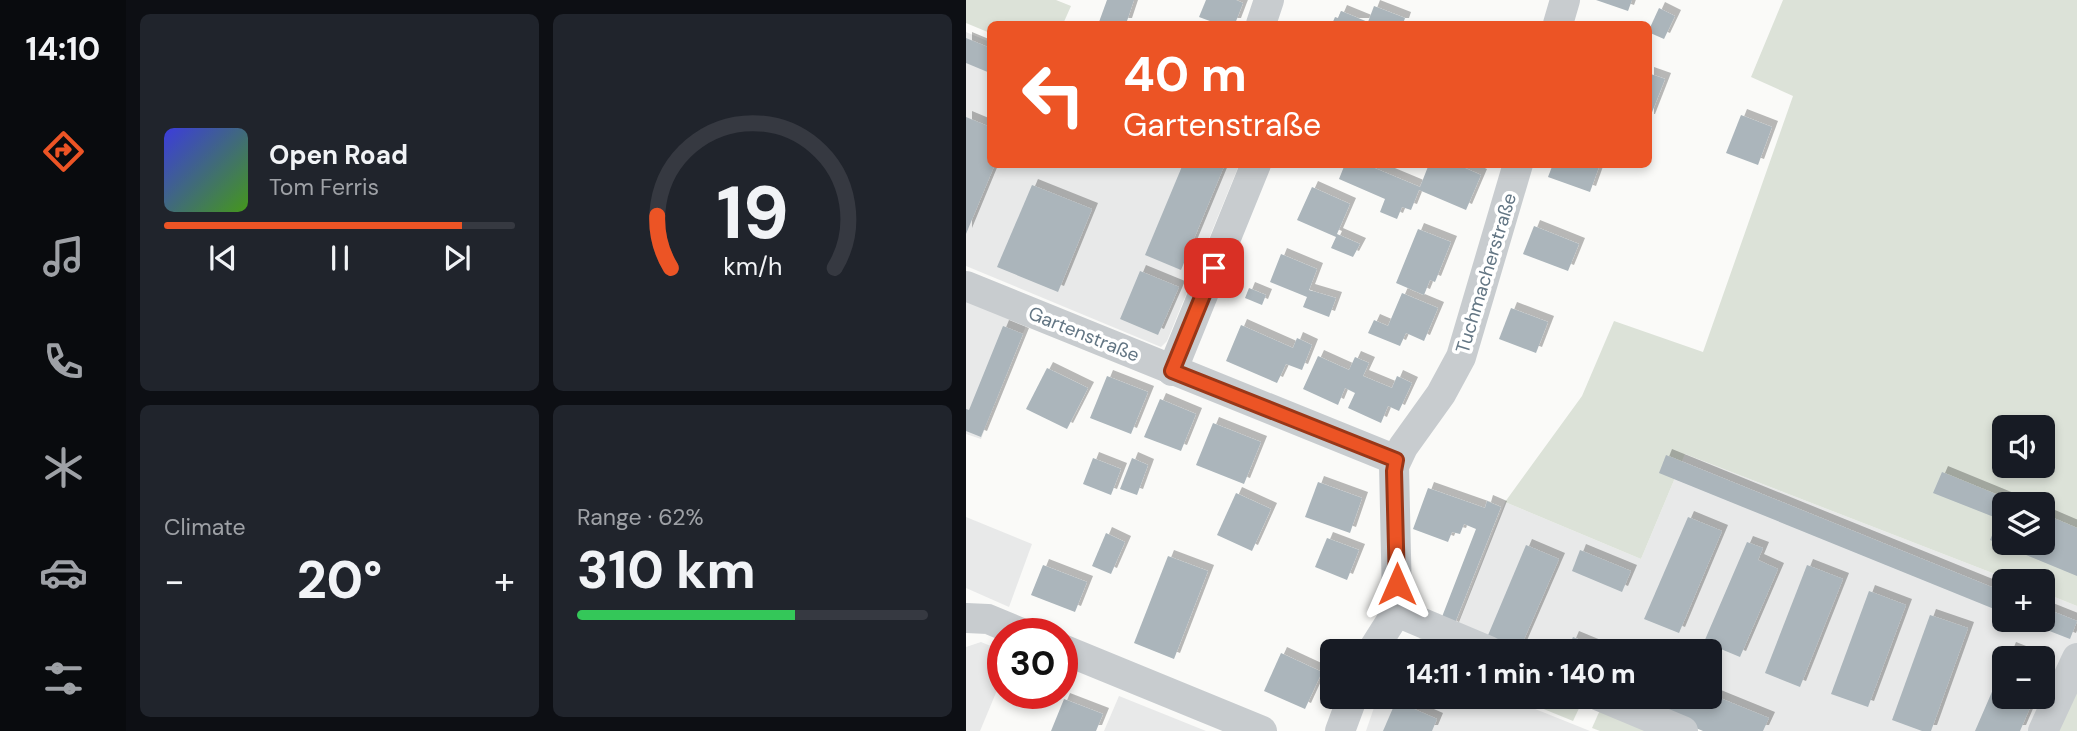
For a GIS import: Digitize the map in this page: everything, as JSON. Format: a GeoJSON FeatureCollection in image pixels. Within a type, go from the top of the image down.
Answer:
{"type":"FeatureCollection","features":[{"type":"Feature","properties":{"kind":"street"},"geometry":{"type":"LineString","coordinates":[[1262,21],[1269,0]]}},
{"type":"Feature","properties":{"kind":"street"},"geometry":{"type":"LineString","coordinates":[[1559,21],[1565,0]]}},
{"type":"Feature","properties":{"kind":"street"},"geometry":{"type":"LineString","coordinates":[[1172,371],[1254,168]]}},
{"type":"Feature","properties":{"kind":"street","name":"Tuchmacherstraße"},"geometry":{"type":"LineString","coordinates":[[1396,460],[1441,394],[1461,357],[1517,168]]}},
{"type":"Feature","properties":{"kind":"street","name":"Gartenstraße"},"geometry":{"type":"LineString","coordinates":[[966,286],[1396,460]]}},
{"type":"Feature","properties":{"kind":"street"},"geometry":{"type":"LineString","coordinates":[[1380,639],[1391,621],[1397,584],[1396,460]]}},
{"type":"Feature","properties":{"kind":"street"},"geometry":{"type":"LineString","coordinates":[[1394,611],[1460,639]]}},
{"type":"Feature","properties":{"kind":"street"},"geometry":{"type":"LineString","coordinates":[[966,618],[987,619]]}},
{"type":"Feature","properties":{"kind":"street"},"geometry":{"type":"LineString","coordinates":[[1078,656],[1262,731]]}},
{"type":"Feature","properties":{"kind":"street"},"geometry":{"type":"LineString","coordinates":[[2043,731],[2077,658]]}},
{"type":"Feature","properties":{"kind":"street"},"geometry":{"type":"LineString","coordinates":[[1340,731],[1348,709]]}},
{"type":"Feature","properties":{"kind":"street"},"geometry":{"type":"LineString","coordinates":[[1630,709],[1683,731]]}},
{"type":"Feature","properties":{"kind":"shaded area"},"geometry":{"type":"Polygon","coordinates":[[[966,0],[1056,0],[1071,6],[1064,21],[987,21],[987,32],[966,23],[966,0]]]}},
{"type":"Feature","properties":{"kind":"shaded area"},"geometry":{"type":"Polygon","coordinates":[[[1783,0],[2077,0],[2077,606],[2055,597],[2055,569],[1992,569],[1992,573],[1685,454],[1641,559],[1505,502],[1582,396],[1614,321],[1703,352],[1793,96],[1751,77],[1783,0]]]}},
{"type":"Feature","properties":{"kind":"shaded area"},"geometry":{"type":"Polygon","coordinates":[[[966,32],[987,41],[987,168],[1238,168],[1167,341],[1161,347],[966,266],[966,32]]]}},
{"type":"Feature","properties":{"kind":"shaded area"},"geometry":{"type":"Polygon","coordinates":[[[966,299],[1027,323],[981,439],[966,434],[966,299]]]}},
{"type":"Feature","properties":{"kind":"shaded area"},"geometry":{"type":"Polygon","coordinates":[[[1685,454],[1992,573],[1992,632],[2055,632],[2055,597],[2077,606],[2077,647],[2055,693],[2055,646],[1992,646],[1992,709],[2047,709],[2037,731],[1720,731],[1714,709],[1722,709],[1722,639],[1484,639],[1456,628],[1505,502],[1641,559],[1685,454]]]}},
{"type":"Feature","properties":{"kind":"shaded area"},"geometry":{"type":"Polygon","coordinates":[[[966,517],[1032,544],[1009,607],[966,588],[966,517]]]}},
{"type":"Feature","properties":{"kind":"shaded area"},"geometry":{"type":"Polygon","coordinates":[[[981,642],[987,644],[987,709],[989,709],[980,731],[966,731],[966,647],[981,642]]]}},
{"type":"Feature","properties":{"kind":"shaded area"},"geometry":{"type":"Polygon","coordinates":[[[2077,680],[2077,731],[2054,731],[2077,680]]]}},
{"type":"Feature","properties":{"kind":"shaded area"},"geometry":{"type":"Polygon","coordinates":[[[1119,696],[1206,731],[1104,731],[1119,696]]]}},
{"type":"Feature","properties":{"kind":"shaded area"},"geometry":{"type":"Polygon","coordinates":[[[1374,709],[1535,709],[1590,731],[1366,731],[1374,709]]]}},
{"type":"Feature","properties":{"kind":"shaded area"},"geometry":{"type":"Polygon","coordinates":[[[1544,709],[1579,709],[1573,721],[1544,709]]]}},
{"type":"Feature","properties":{"kind":"shaded area"},"geometry":{"type":"Polygon","coordinates":[[[1600,710],[1650,731],[1600,731],[1592,728],[1600,710]]]}},
{"type":"Feature","properties":{"kind":"building"},"geometry":{"type":"Polygon","coordinates":[[[1107,0],[1134,0],[1127,21],[1099,21],[1107,0]]]}},
{"type":"Feature","properties":{"kind":"building"},"geometry":{"type":"Polygon","coordinates":[[[1206,0],[1236,0],[1243,3],[1236,21],[1210,21],[1199,17],[1206,0]]]}},
{"type":"Feature","properties":{"kind":"building"},"geometry":{"type":"Polygon","coordinates":[[[1596,0],[1632,0],[1628,11],[1596,0]]]}},
{"type":"Feature","properties":{"kind":"building"},"geometry":{"type":"Polygon","coordinates":[[[1374,6],[1405,18],[1404,21],[1368,21],[1374,6]]]}},
{"type":"Feature","properties":{"kind":"building"},"geometry":{"type":"Polygon","coordinates":[[[1659,8],[1675,16],[1664,39],[1652,34],[1652,23],[1659,8]]]}},
{"type":"Feature","properties":{"kind":"building"},"geometry":{"type":"Polygon","coordinates":[[[1341,11],[1366,21],[1333,21],[1341,11]]]}},
{"type":"Feature","properties":{"kind":"building"},"geometry":{"type":"Polygon","coordinates":[[[966,38],[987,47],[987,72],[966,63],[966,38]]]}},
{"type":"Feature","properties":{"kind":"building"},"geometry":{"type":"Polygon","coordinates":[[[1652,74],[1665,79],[1652,112],[1652,74]]]}},
{"type":"Feature","properties":{"kind":"building"},"geometry":{"type":"Polygon","coordinates":[[[1741,115],[1772,127],[1758,165],[1726,153],[1741,115]]]}},
{"type":"Feature","properties":{"kind":"building"},"geometry":{"type":"Polygon","coordinates":[[[966,117],[987,126],[987,168],[993,168],[966,234],[966,117]]]}},
{"type":"Feature","properties":{"kind":"building"},"geometry":{"type":"Polygon","coordinates":[[[1181,168],[1223,168],[1181,270],[1145,255],[1181,168]]]}},
{"type":"Feature","properties":{"kind":"building"},"geometry":{"type":"Polygon","coordinates":[[[1343,168],[1375,168],[1420,187],[1427,168],[1465,168],[1481,175],[1466,210],[1419,190],[1411,210],[1402,207],[1397,219],[1380,212],[1385,199],[1339,179],[1343,168]]]}},
{"type":"Feature","properties":{"kind":"building"},"geometry":{"type":"Polygon","coordinates":[[[1551,168],[1599,168],[1590,192],[1548,177],[1551,168]]]}},
{"type":"Feature","properties":{"kind":"building"},"geometry":{"type":"Polygon","coordinates":[[[1032,185],[1092,209],[1058,292],[997,267],[1032,185]]]}},
{"type":"Feature","properties":{"kind":"building"},"geometry":{"type":"Polygon","coordinates":[[[1312,187],[1350,204],[1337,234],[1360,244],[1353,257],[1331,248],[1336,237],[1297,220],[1312,187]]]}},
{"type":"Feature","properties":{"kind":"building"},"geometry":{"type":"Polygon","coordinates":[[[1534,226],[1579,244],[1568,271],[1523,254],[1534,226]]]}},
{"type":"Feature","properties":{"kind":"building"},"geometry":{"type":"Polygon","coordinates":[[[1418,229],[1451,242],[1435,282],[1430,280],[1424,295],[1396,283],[1418,229]]]}},
{"type":"Feature","properties":{"kind":"building"},"geometry":{"type":"Polygon","coordinates":[[[1281,254],[1317,269],[1309,290],[1336,298],[1329,317],[1303,307],[1307,297],[1270,282],[1281,254]]]}},
{"type":"Feature","properties":{"kind":"building"},"geometry":{"type":"Polygon","coordinates":[[[1140,271],[1179,287],[1158,335],[1120,319],[1140,271]]]}},
{"type":"Feature","properties":{"kind":"building"},"geometry":{"type":"Polygon","coordinates":[[[1249,288],[1266,295],[1262,305],[1245,298],[1249,288]]]}},
{"type":"Feature","properties":{"kind":"building"},"geometry":{"type":"Polygon","coordinates":[[[1402,293],[1438,308],[1424,341],[1406,333],[1400,346],[1368,333],[1374,320],[1388,326],[1402,293]]]}},
{"type":"Feature","properties":{"kind":"building"},"geometry":{"type":"Polygon","coordinates":[[[1511,308],[1548,322],[1536,353],[1499,339],[1511,308]]]}},
{"type":"Feature","properties":{"kind":"building"},"geometry":{"type":"Polygon","coordinates":[[[1241,325],[1293,348],[1297,338],[1312,345],[1302,370],[1286,364],[1277,383],[1226,361],[1241,325]]]}},
{"type":"Feature","properties":{"kind":"building"},"geometry":{"type":"Polygon","coordinates":[[[1003,326],[1023,334],[981,437],[966,431],[966,409],[969,410],[1003,326]]]}},
{"type":"Feature","properties":{"kind":"building"},"geometry":{"type":"Polygon","coordinates":[[[1318,356],[1349,370],[1355,357],[1369,363],[1363,376],[1392,388],[1397,376],[1412,383],[1399,411],[1388,406],[1381,423],[1348,408],[1355,393],[1345,388],[1338,405],[1303,389],[1318,356]]]}},
{"type":"Feature","properties":{"kind":"building"},"geometry":{"type":"Polygon","coordinates":[[[1047,368],[1088,388],[1067,429],[1026,409],[1047,368]]]}},
{"type":"Feature","properties":{"kind":"building"},"geometry":{"type":"Polygon","coordinates":[[[1107,376],[1148,392],[1131,434],[1090,418],[1107,376]]]}},
{"type":"Feature","properties":{"kind":"building"},"geometry":{"type":"Polygon","coordinates":[[[1160,399],[1196,414],[1181,451],[1144,437],[1160,399]]]}},
{"type":"Feature","properties":{"kind":"building"},"geometry":{"type":"Polygon","coordinates":[[[1213,423],[1261,442],[1244,484],[1196,465],[1213,423]]]}},
{"type":"Feature","properties":{"kind":"building"},"geometry":{"type":"Polygon","coordinates":[[[1666,455],[1992,587],[1992,608],[1659,473],[1666,455]]]}},
{"type":"Feature","properties":{"kind":"building"},"geometry":{"type":"Polygon","coordinates":[[[1093,458],[1121,469],[1111,495],[1083,484],[1093,458]]]}},
{"type":"Feature","properties":{"kind":"building"},"geometry":{"type":"Polygon","coordinates":[[[1132,458],[1148,465],[1137,495],[1120,489],[1132,458]]]}},
{"type":"Feature","properties":{"kind":"building"},"geometry":{"type":"Polygon","coordinates":[[[1942,472],[1992,493],[1992,516],[1933,493],[1942,472]]]}},
{"type":"Feature","properties":{"kind":"building"},"geometry":{"type":"Polygon","coordinates":[[[1318,482],[1362,498],[1350,533],[1305,517],[1318,482]]]}},
{"type":"Feature","properties":{"kind":"building"},"geometry":{"type":"Polygon","coordinates":[[[1428,488],[1485,508],[1487,501],[1501,507],[1453,628],[1440,622],[1476,529],[1464,524],[1460,534],[1452,532],[1448,542],[1413,529],[1428,488]]]}},
{"type":"Feature","properties":{"kind":"building"},"geometry":{"type":"Polygon","coordinates":[[[1236,493],[1271,509],[1252,551],[1217,535],[1236,493]]]}},
{"type":"Feature","properties":{"kind":"building"},"geometry":{"type":"Polygon","coordinates":[[[1688,517],[1722,531],[1679,633],[1644,619],[1688,517]]]}},
{"type":"Feature","properties":{"kind":"building"},"geometry":{"type":"Polygon","coordinates":[[[2055,519],[2077,528],[2077,576],[2026,555],[2055,555],[2055,519]]]}},
{"type":"Feature","properties":{"kind":"building"},"geometry":{"type":"Polygon","coordinates":[[[1106,533],[1125,542],[1111,574],[1092,566],[1106,533]]]}},
{"type":"Feature","properties":{"kind":"building"},"geometry":{"type":"Polygon","coordinates":[[[1327,538],[1359,550],[1347,580],[1315,567],[1327,538]]]}},
{"type":"Feature","properties":{"kind":"building"},"geometry":{"type":"Polygon","coordinates":[[[1747,542],[1763,548],[1758,560],[1778,569],[1740,657],[1722,650],[1722,639],[1705,639],[1747,542]]]}},
{"type":"Feature","properties":{"kind":"building"},"geometry":{"type":"Polygon","coordinates":[[[1526,545],[1559,559],[1524,639],[1486,639],[1526,545]]]}},
{"type":"Feature","properties":{"kind":"building"},"geometry":{"type":"Polygon","coordinates":[[[1580,550],[1631,571],[1622,592],[1572,571],[1580,550]]]}},
{"type":"Feature","properties":{"kind":"building"},"geometry":{"type":"Polygon","coordinates":[[[1168,556],[1208,571],[1174,659],[1134,643],[1168,556]]]}},
{"type":"Feature","properties":{"kind":"building"},"geometry":{"type":"Polygon","coordinates":[[[1043,565],[1087,582],[1075,612],[1031,595],[1043,565]]]}},
{"type":"Feature","properties":{"kind":"building"},"geometry":{"type":"Polygon","coordinates":[[[1807,565],[1843,579],[1800,687],[1765,673],[1807,565]]]}},
{"type":"Feature","properties":{"kind":"building"},"geometry":{"type":"Polygon","coordinates":[[[1869,591],[1906,605],[1868,707],[1831,694],[1869,591]]]}},
{"type":"Feature","properties":{"kind":"building"},"geometry":{"type":"Polygon","coordinates":[[[2055,612],[2077,621],[2070,639],[2052,632],[2055,632],[2055,612]]]}},
{"type":"Feature","properties":{"kind":"building"},"geometry":{"type":"Polygon","coordinates":[[[1930,615],[1968,628],[1931,731],[1922,731],[1892,720],[1930,615]]]}},
{"type":"Feature","properties":{"kind":"building"},"geometry":{"type":"Polygon","coordinates":[[[1281,653],[1320,671],[1305,709],[1264,691],[1281,653]]]}},
{"type":"Feature","properties":{"kind":"building"},"geometry":{"type":"Polygon","coordinates":[[[1992,692],[1992,709],[2029,709],[2020,731],[1975,731],[1992,692]]]}},
{"type":"Feature","properties":{"kind":"building"},"geometry":{"type":"Polygon","coordinates":[[[1722,699],[1769,718],[1763,731],[1703,731],[1651,709],[1722,709],[1722,699]]]}},
{"type":"Feature","properties":{"kind":"building"},"geometry":{"type":"Polygon","coordinates":[[[1078,704],[1103,714],[1096,731],[1051,731],[1060,709],[1078,709],[1078,704]]]}},
{"type":"Feature","properties":{"kind":"building"},"geometry":{"type":"Polygon","coordinates":[[[1393,709],[1414,709],[1437,719],[1432,731],[1383,731],[1393,709]]]}},
{"type":"Feature","properties":{"kind":"route"},"geometry":{"type":"LineString","coordinates":[[1214,268],[1172,371],[1396,460],[1397,584]]}}]}
